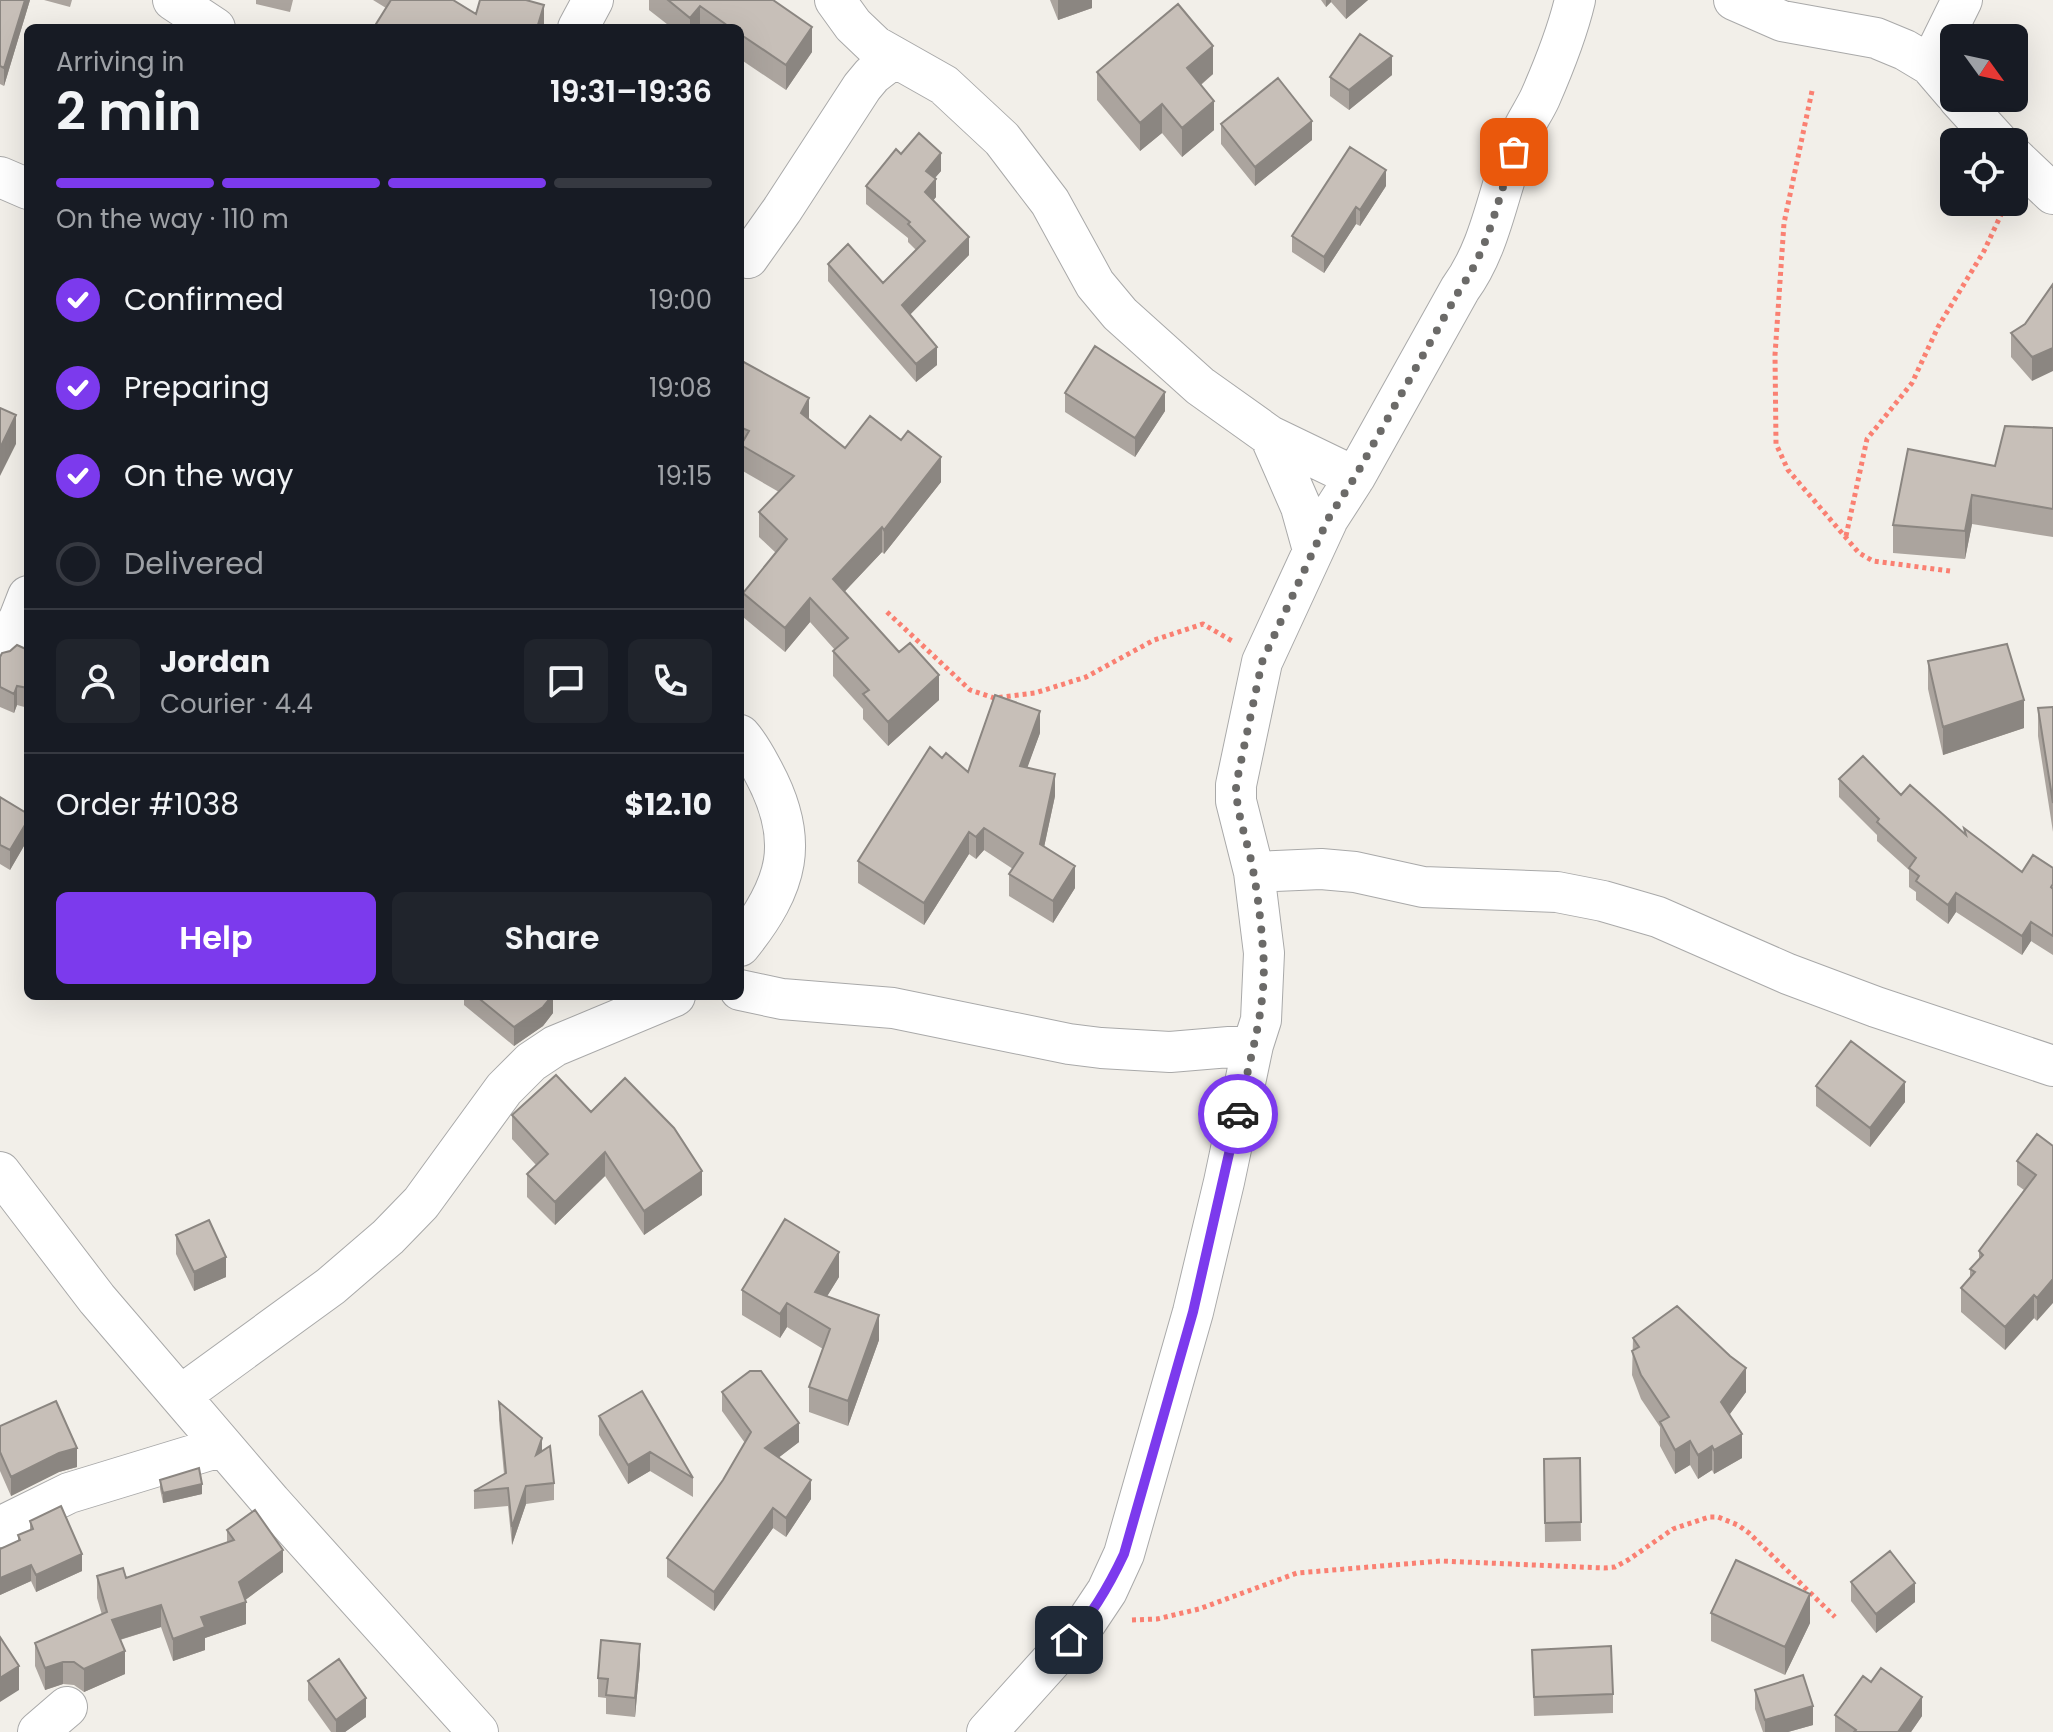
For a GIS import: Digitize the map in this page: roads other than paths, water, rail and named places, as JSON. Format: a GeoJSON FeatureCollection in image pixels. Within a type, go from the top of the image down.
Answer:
{"type":"FeatureCollection","features":[{"type":"Feature","properties":{"kind":"street"},"geometry":{"type":"LineString","coordinates":[[173,0],[209,24]]}},
{"type":"Feature","properties":{"kind":"street"},"geometry":{"type":"LineString","coordinates":[[580,24],[593,0]]}},
{"type":"Feature","properties":{"kind":"street"},"geometry":{"type":"LineString","coordinates":[[835,0],[853,25],[894,58],[944,85],[1002,139],[1050,202],[1095,284],[1120,314],[1200,386],[1270,436],[1355,477]]}},
{"type":"Feature","properties":{"kind":"street"},"geometry":{"type":"LineString","coordinates":[[987,1732],[1087,1621],[1107,1591],[1129,1539],[1193,1312],[1261,1020],[1264,953],[1254,872],[1236,801],[1236,785],[1262,662],[1328,519],[1355,477],[1483,250],[1520,134],[1539,101],[1575,0]]}},
{"type":"Feature","properties":{"kind":"street"},"geometry":{"type":"LineString","coordinates":[[1734,0],[1782,21],[1876,38],[1905,50],[1940,77]]}},
{"type":"Feature","properties":{"kind":"street"},"geometry":{"type":"LineString","coordinates":[[1956,24],[1962,0]]}},
{"type":"Feature","properties":{"kind":"street"},"geometry":{"type":"LineString","coordinates":[[748,258],[862,87],[894,58]]}},
{"type":"Feature","properties":{"kind":"street"},"geometry":{"type":"LineString","coordinates":[[1971,112],[1985,128]]}},
{"type":"Feature","properties":{"kind":"street"},"geometry":{"type":"LineString","coordinates":[[2028,170],[2053,194]]}},
{"type":"Feature","properties":{"kind":"street"},"geometry":{"type":"LineString","coordinates":[[0,177],[24,187]]}},
{"type":"Feature","properties":{"kind":"street"},"geometry":{"type":"LineString","coordinates":[[1270,436],[1301,507],[1313,550]]}},
{"type":"Feature","properties":{"kind":"street"},"geometry":{"type":"LineString","coordinates":[[0,650],[24,606]]}},
{"type":"Feature","properties":{"kind":"street"},"geometry":{"type":"LineString","coordinates":[[744,742],[775,793],[786,833],[786,851],[778,888],[744,940]]}},
{"type":"Feature","properties":{"kind":"street"},"geometry":{"type":"LineString","coordinates":[[1254,872],[1321,869],[1355,872],[1423,887],[1557,892],[1603,901],[1658,917],[1788,974],[1876,1007],[2053,1066]]}},
{"type":"Feature","properties":{"kind":"street"},"geometry":{"type":"LineString","coordinates":[[744,991],[782,999],[893,1008],[1101,1048],[1170,1052],[1253,1045]]}},
{"type":"Feature","properties":{"kind":"street"},"geometry":{"type":"LineString","coordinates":[[180,1396],[331,1286],[388,1237],[421,1203],[504,1089],[531,1062],[555,1046],[665,1000]]}},
{"type":"Feature","properties":{"kind":"street"},"geometry":{"type":"LineString","coordinates":[[0,1172],[12,1205],[478,1732]]}},
{"type":"Feature","properties":{"kind":"street"},"geometry":{"type":"LineString","coordinates":[[0,1527],[69,1493],[223,1446]]}}]}
